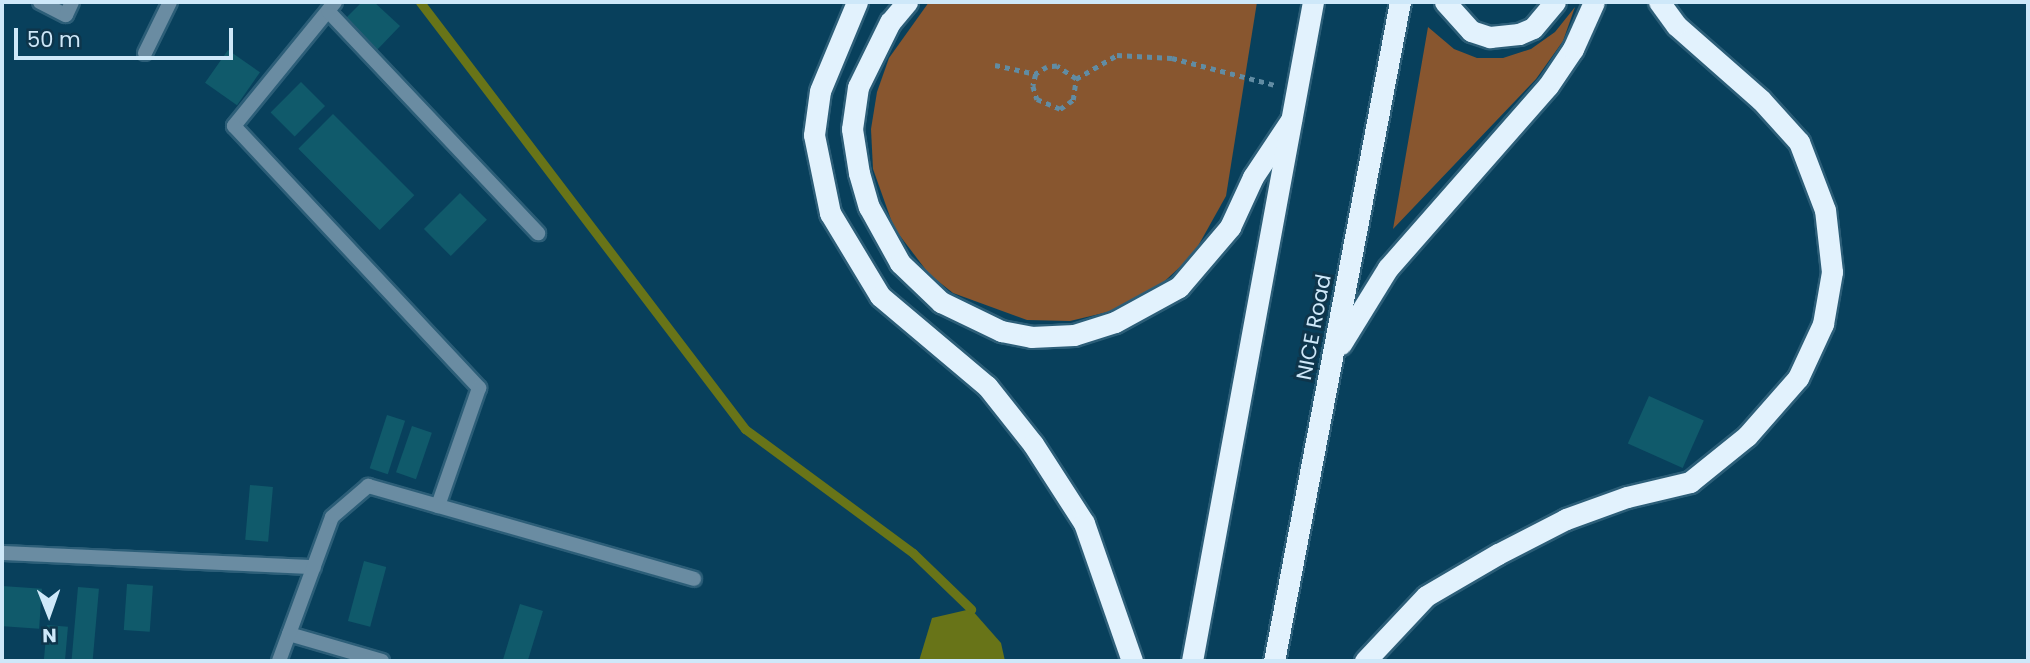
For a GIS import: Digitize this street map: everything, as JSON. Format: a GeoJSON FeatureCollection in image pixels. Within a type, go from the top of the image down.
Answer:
{"type":"FeatureCollection","features":[{"type":"Feature","properties":{"kind":"highway"},"geometry":{"type":"LineString","coordinates":[[857,2],[820,91],[814,135],[831,213],[880,296],[987,386],[1033,444],[1084,523],[1132,661]]}},
{"type":"Feature","properties":{"kind":"highway"},"geometry":{"type":"LineString","coordinates":[[907,2],[890,22],[858,87],[852,129],[859,173],[869,206],[900,263],[941,302],[1001,331],[1031,337],[1074,335],[1115,322],[1179,288],[1230,227],[1253,177],[1291,120]]}},
{"type":"Feature","properties":{"kind":"highway"},"geometry":{"type":"LineString","coordinates":[[1192,661],[1313,2]]}},
{"type":"Feature","properties":{"kind":"highway","name":"NICE Road"},"geometry":{"type":"LineString","coordinates":[[1274,661],[1400,2]]}},
{"type":"Feature","properties":{"kind":"highway"},"geometry":{"type":"LineString","coordinates":[[1445,2],[1471,31],[1490,37],[1533,28],[1555,2]]}},
{"type":"Feature","properties":{"kind":"highway"},"geometry":{"type":"LineString","coordinates":[[1334,357],[1388,268],[1548,86],[1573,49],[1594,2]]}},
{"type":"Feature","properties":{"kind":"highway"},"geometry":{"type":"LineString","coordinates":[[1366,661],[1426,596],[1497,554],[1566,519],[1627,497],[1690,482],[1747,436],[1798,378],[1823,324],[1832,272],[1825,210],[1799,142],[1752,92],[1676,25],[1659,2]]}},
{"type":"Feature","properties":{"kind":"street"},"geometry":{"type":"LineString","coordinates":[[40,2],[66,15],[72,2]]}},
{"type":"Feature","properties":{"kind":"street"},"geometry":{"type":"LineString","coordinates":[[145,53],[170,2]]}},
{"type":"Feature","properties":{"kind":"street"},"geometry":{"type":"LineString","coordinates":[[438,506],[479,388],[234,125],[331,6],[538,233]]}},
{"type":"Feature","properties":{"kind":"street"},"geometry":{"type":"LineString","coordinates":[[279,661],[332,517],[368,486],[694,579]]}},
{"type":"Feature","properties":{"kind":"street"},"geometry":{"type":"LineString","coordinates":[[2,553],[314,567]]}},
{"type":"Feature","properties":{"kind":"street"},"geometry":{"type":"LineString","coordinates":[[289,634],[382,661]]}},
{"type":"Feature","properties":{"kind":"path"},"geometry":{"type":"LineString","coordinates":[[1076,79],[1117,55],[1172,58],[1296,91]]}},
{"type":"Feature","properties":{"kind":"path"},"geometry":{"type":"LineString","coordinates":[[995,65],[1036,74],[1057,66],[1076,79]]}},
{"type":"Feature","properties":{"kind":"path"},"geometry":{"type":"LineString","coordinates":[[1036,74],[1032,86],[1037,99],[1060,109],[1073,100],[1076,79]]}},
{"type":"Feature","properties":{"kind":"shaded area"},"geometry":{"type":"Polygon","coordinates":[[[929,2],[1257,2],[1226,196],[1193,255],[1156,289],[1116,310],[1070,321],[1027,320],[953,293],[929,274],[894,228],[873,169],[871,129],[877,92],[889,58],[929,2]]]}},
{"type":"Feature","properties":{"kind":"shaded area"},"geometry":{"type":"Polygon","coordinates":[[[1575,7],[1563,41],[1536,79],[1393,229],[1428,27],[1454,49],[1477,58],[1503,58],[1531,49],[1555,32],[1575,7]]]}},
{"type":"Feature","properties":{"kind":"shaded area"},"geometry":{"type":"Polygon","coordinates":[[[971,609],[1001,643],[1005,661],[919,661],[932,618],[971,609]]]}},
{"type":"Feature","properties":{"kind":"building"},"geometry":{"type":"Polygon","coordinates":[[[362,2],[374,2],[400,26],[376,51],[343,21],[362,2]]]}},
{"type":"Feature","properties":{"kind":"building"},"geometry":{"type":"Polygon","coordinates":[[[228,50],[260,72],[237,105],[205,83],[228,50]]]}},
{"type":"Feature","properties":{"kind":"building"},"geometry":{"type":"Polygon","coordinates":[[[301,82],[325,106],[295,136],[271,112],[301,82]]]}},
{"type":"Feature","properties":{"kind":"building"},"geometry":{"type":"Polygon","coordinates":[[[333,114],[414,195],[380,230],[298,149],[333,114]]]}},
{"type":"Feature","properties":{"kind":"building"},"geometry":{"type":"Polygon","coordinates":[[[460,193],[487,220],[451,256],[424,229],[460,193]]]}},
{"type":"Feature","properties":{"kind":"building"},"geometry":{"type":"Polygon","coordinates":[[[1649,396],[1704,420],[1683,468],[1628,444],[1649,396]]]}},
{"type":"Feature","properties":{"kind":"building"},"geometry":{"type":"Polygon","coordinates":[[[387,415],[405,421],[388,474],[370,468],[387,415]]]}},
{"type":"Feature","properties":{"kind":"building"},"geometry":{"type":"Polygon","coordinates":[[[412,426],[432,433],[416,479],[396,472],[412,426]]]}},
{"type":"Feature","properties":{"kind":"building"},"geometry":{"type":"Polygon","coordinates":[[[250,485],[273,487],[268,542],[245,540],[250,485]]]}},
{"type":"Feature","properties":{"kind":"building"},"geometry":{"type":"Polygon","coordinates":[[[364,561],[386,567],[370,627],[348,621],[364,561]]]}},
{"type":"Feature","properties":{"kind":"building"},"geometry":{"type":"Polygon","coordinates":[[[127,584],[153,586],[150,632],[124,630],[127,584]]]}},
{"type":"Feature","properties":{"kind":"building"},"geometry":{"type":"Polygon","coordinates":[[[2,586],[42,589],[39,629],[2,626],[2,586]]]}},
{"type":"Feature","properties":{"kind":"building"},"geometry":{"type":"Polygon","coordinates":[[[78,587],[99,589],[93,661],[72,661],[78,587]]]}},
{"type":"Feature","properties":{"kind":"building"},"geometry":{"type":"Polygon","coordinates":[[[520,604],[543,611],[528,661],[503,660],[520,604]]]}},
{"type":"Feature","properties":{"kind":"building"},"geometry":{"type":"Polygon","coordinates":[[[47,625],[68,627],[65,661],[44,660],[47,625]]]}},
{"type":"Feature","properties":{"kind":"waterway"},"geometry":{"type":"LineString","coordinates":[[420,2],[745,429],[913,553],[971,609]]}}]}
